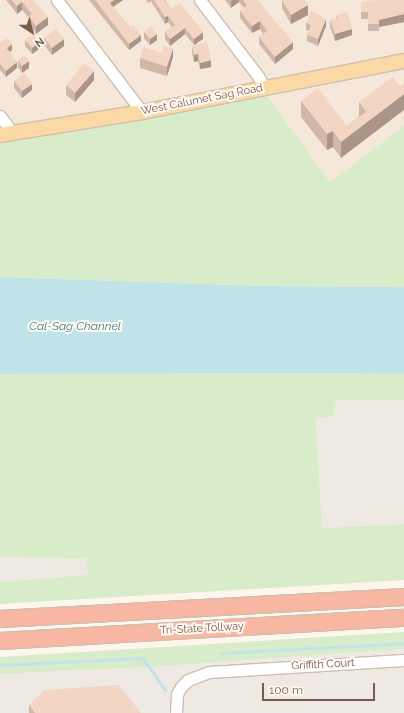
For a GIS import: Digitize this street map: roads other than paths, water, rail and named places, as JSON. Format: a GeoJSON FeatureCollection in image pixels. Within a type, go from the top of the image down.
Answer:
{"type":"FeatureCollection","features":[{"type":"Feature","properties":{"kind":"highway","name":"Tri-State Tollway"},"geometry":{"type":"LineString","coordinates":[[0,619],[404,597]]}},
{"type":"Feature","properties":{"kind":"highway","name":"Tri-State Tollway"},"geometry":{"type":"LineString","coordinates":[[0,641],[404,618]]}},
{"type":"Feature","properties":{"kind":"main road","name":"West Calumet Sag Road"},"geometry":{"type":"LineString","coordinates":[[7,134],[142,112],[264,87],[404,61]]}},
{"type":"Feature","properties":{"kind":"street"},"geometry":{"type":"LineString","coordinates":[[57,0],[142,112]]}},
{"type":"Feature","properties":{"kind":"street"},"geometry":{"type":"LineString","coordinates":[[200,0],[258,76],[264,87]]}},
{"type":"Feature","properties":{"kind":"street"},"geometry":{"type":"LineString","coordinates":[[0,116],[7,134]]}},
{"type":"Feature","properties":{"kind":"street","name":"Griffith Court"},"geometry":{"type":"LineString","coordinates":[[176,713],[177,694],[188,680],[209,672],[404,660]]}},
{"type":"Feature","properties":{"kind":"water","name":"Cal-Sag Channel"},"geometry":{"type":"Polygon","coordinates":[[[0,277],[262,286],[404,287],[404,373],[0,374],[0,277]]]}},
{"type":"Feature","properties":{"kind":"waterway"},"geometry":{"type":"LineString","coordinates":[[222,653],[404,643]]}},
{"type":"Feature","properties":{"kind":"waterway"},"geometry":{"type":"LineString","coordinates":[[0,665],[143,658],[165,690]]}}]}
